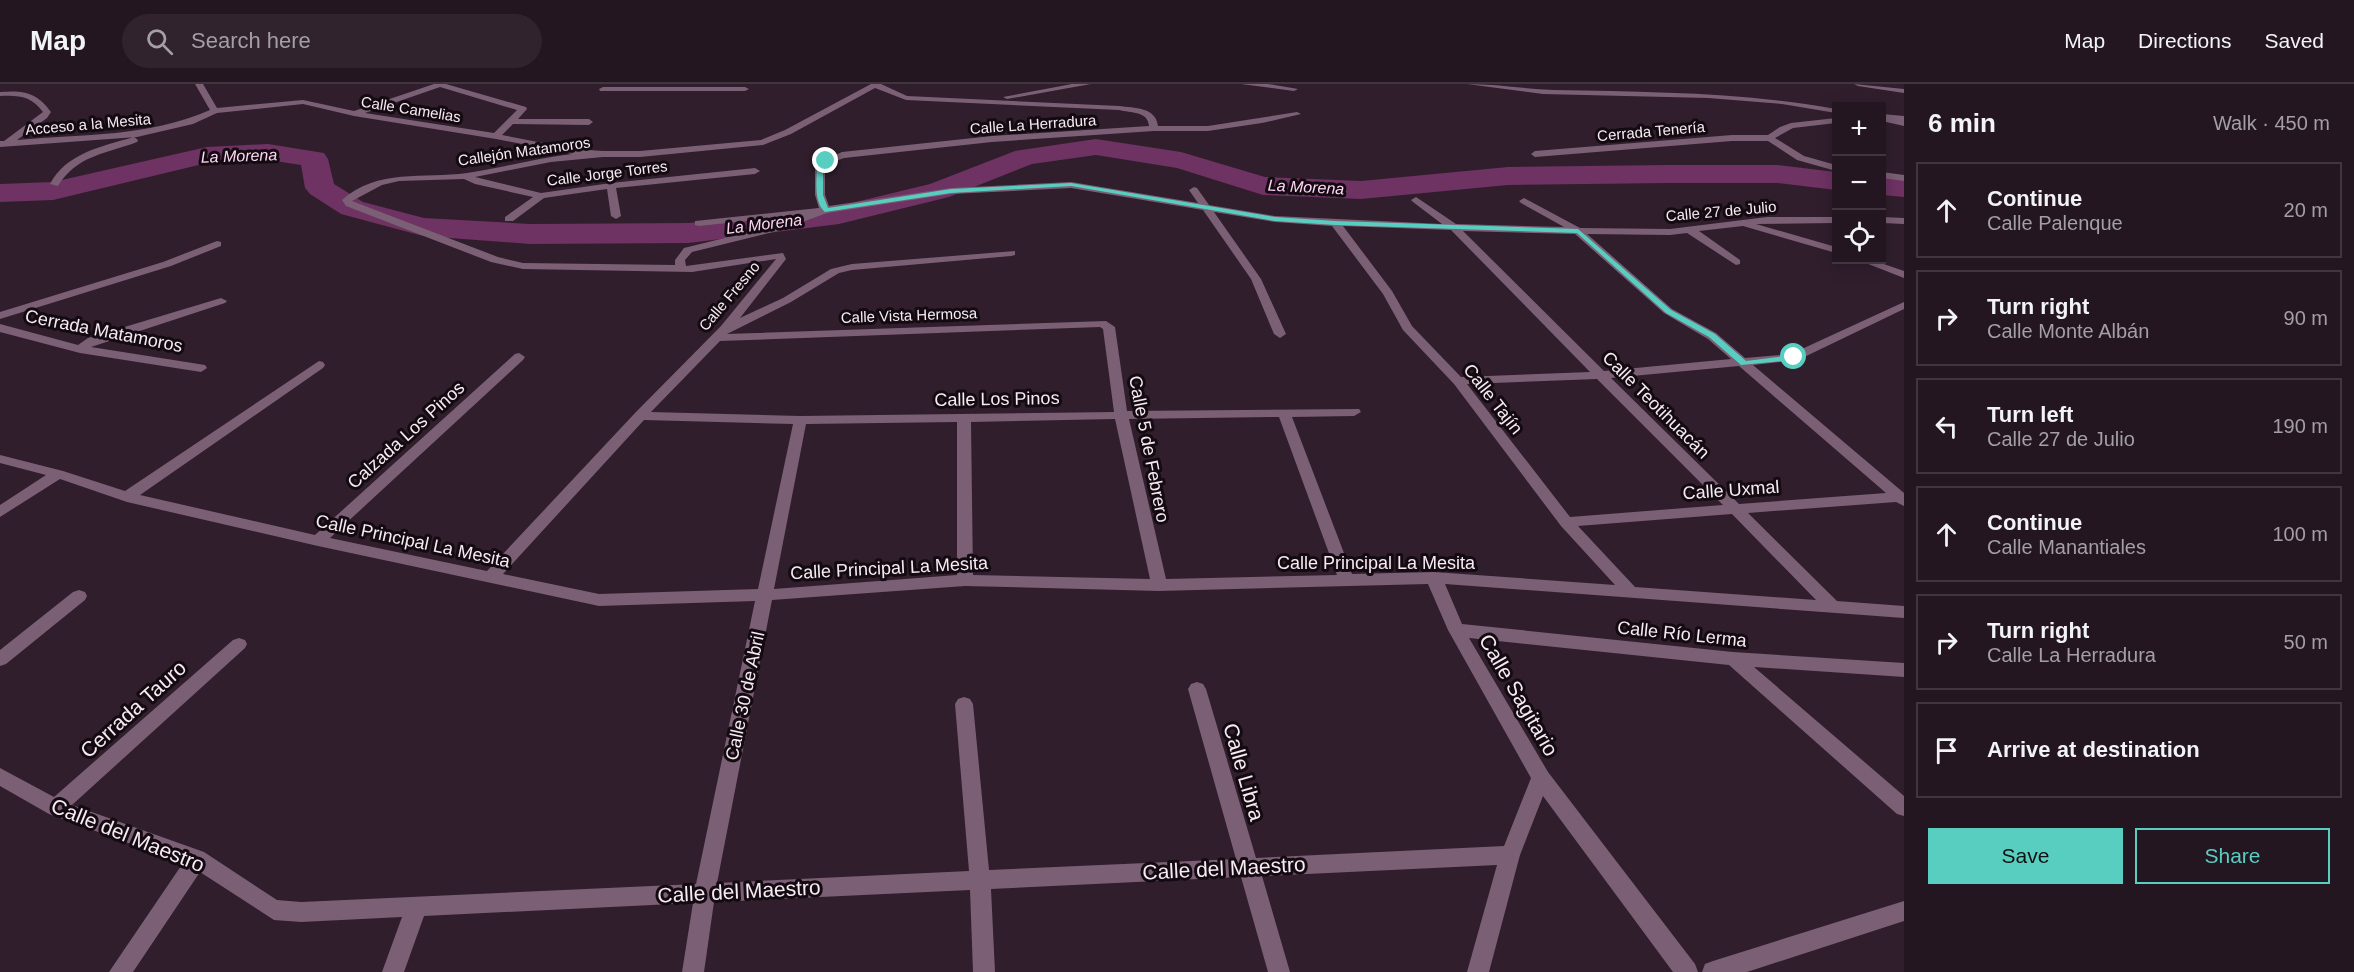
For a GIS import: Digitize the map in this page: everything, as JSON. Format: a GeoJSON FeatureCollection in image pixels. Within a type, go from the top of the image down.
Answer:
{"type":"FeatureCollection","features":[{"type":"Feature","properties":{"kind":"street"},"geometry":{"type":"LineString","coordinates":[[199,84],[215,111]]}},
{"type":"Feature","properties":{"kind":"street"},"geometry":{"type":"LineString","coordinates":[[411,84],[428,89]]}},
{"type":"Feature","properties":{"kind":"street"},"geometry":{"type":"LineString","coordinates":[[354,114],[441,84],[523,109],[496,136]]}},
{"type":"Feature","properties":{"kind":"street"},"geometry":{"type":"LineString","coordinates":[[974,102],[1088,84]]}},
{"type":"Feature","properties":{"kind":"street"},"geometry":{"type":"LineString","coordinates":[[1245,84],[1294,89]]}},
{"type":"Feature","properties":{"kind":"street"},"geometry":{"type":"LineString","coordinates":[[1471,84],[1543,92],[1708,96],[1782,102],[1832,110]]}},
{"type":"Feature","properties":{"kind":"street"},"geometry":{"type":"LineString","coordinates":[[1858,84],[1904,91]]}},
{"type":"Feature","properties":{"kind":"street"},"geometry":{"type":"LineString","coordinates":[[603,154],[640,154],[763,142],[788,132],[876,85],[906,98],[1119,108],[1147,113],[1154,119],[1154,128]]}},
{"type":"Feature","properties":{"kind":"street"},"geometry":{"type":"LineString","coordinates":[[603,89],[706,86],[745,89]]}},
{"type":"Feature","properties":{"kind":"street"},"geometry":{"type":"LineString","coordinates":[[706,86],[708,99]]}},
{"type":"Feature","properties":{"kind":"street"},"geometry":{"type":"LineString","coordinates":[[0,94],[31,94],[38,98],[47,112],[3,144]]}},
{"type":"Feature","properties":{"kind":"street","name":"Calle Camelias"},"geometry":{"type":"LineString","coordinates":[[215,111],[297,101],[354,114],[496,136],[574,152],[603,154]]}},
{"type":"Feature","properties":{"kind":"street","name":"Acceso a la Mesita"},"geometry":{"type":"LineString","coordinates":[[3,144],[141,134],[194,122],[215,111]]}},
{"type":"Feature","properties":{"kind":"street","name":"Calle La Herradura"},"geometry":{"type":"LineString","coordinates":[[825,210],[820,195],[820,164],[842,155],[992,139],[1154,128],[1202,128],[1236,120],[1297,114]]}},
{"type":"Feature","properties":{"kind":"street"},"geometry":{"type":"LineString","coordinates":[[1886,119],[1904,121]]}},
{"type":"Feature","properties":{"kind":"street"},"geometry":{"type":"LineString","coordinates":[[512,121],[590,122]]}},
{"type":"Feature","properties":{"kind":"street"},"geometry":{"type":"LineString","coordinates":[[1832,122],[1788,127],[1774,132],[1770,138],[1784,151],[1832,167]]}},
{"type":"Feature","properties":{"kind":"street"},"geometry":{"type":"LineString","coordinates":[[55,184],[64,167],[84,157],[135,140],[141,134]]}},
{"type":"Feature","properties":{"kind":"street","name":"Cerrada Tenería"},"geometry":{"type":"LineString","coordinates":[[1535,154],[1732,138],[1770,138]]}},
{"type":"Feature","properties":{"kind":"street","name":"Callejón Matamoros"},"geometry":{"type":"LineString","coordinates":[[347,200],[379,183],[399,178],[465,176],[551,159],[603,154]]}},
{"type":"Feature","properties":{"kind":"street","name":"Calle Jorge Torres"},"geometry":{"type":"LineString","coordinates":[[465,176],[478,182],[541,196],[611,186],[755,171]]}},
{"type":"Feature","properties":{"kind":"street"},"geometry":{"type":"LineString","coordinates":[[1886,176],[1904,178]]}},
{"type":"Feature","properties":{"kind":"street","name":"Calle 27 de Julio"},"geometry":{"type":"LineString","coordinates":[[825,210],[951,191],[1071,185],[1275,219],[1335,223],[1578,231],[1690,230],[1767,220],[1832,220]]}},
{"type":"Feature","properties":{"kind":"street"},"geometry":{"type":"LineString","coordinates":[[611,186],[616,216]]}},
{"type":"Feature","properties":{"kind":"street"},"geometry":{"type":"LineString","coordinates":[[1194,190],[1256,279],[1280,334]]}},
{"type":"Feature","properties":{"kind":"street"},"geometry":{"type":"LineString","coordinates":[[509,219],[541,196]]}},
{"type":"Feature","properties":{"kind":"street","name":"Calle Fresno"},"geometry":{"type":"LineString","coordinates":[[347,200],[349,204],[495,260],[523,267],[681,269],[780,255],[781,259],[721,333],[640,416],[490,578]]}},
{"type":"Feature","properties":{"kind":"street","name":"Calle Teotihuacán"},"geometry":{"type":"LineString","coordinates":[[1416,200],[1454,228],[1833,607]]}},
{"type":"Feature","properties":{"kind":"street"},"geometry":{"type":"LineString","coordinates":[[1524,201],[1578,231],[1668,311],[1712,336],[1901,499]]}},
{"type":"Feature","properties":{"kind":"street"},"geometry":{"type":"LineString","coordinates":[[699,223],[825,210]]}},
{"type":"Feature","properties":{"kind":"street"},"geometry":{"type":"LineString","coordinates":[[681,269],[680,260],[688,250],[773,228],[825,210]]}},
{"type":"Feature","properties":{"kind":"street"},"geometry":{"type":"LineString","coordinates":[[1886,220],[1904,221]]}},
{"type":"Feature","properties":{"kind":"street","name":"Calle Tajín"},"geometry":{"type":"LineString","coordinates":[[1335,223],[1388,293],[1407,328],[1458,381],[1566,522],[1630,592]]}},
{"type":"Feature","properties":{"kind":"street"},"geometry":{"type":"LineString","coordinates":[[1738,223],[1832,249]]}},
{"type":"Feature","properties":{"kind":"street"},"geometry":{"type":"LineString","coordinates":[[1690,230],[1736,262]]}},
{"type":"Feature","properties":{"kind":"street"},"geometry":{"type":"LineString","coordinates":[[0,316],[167,264],[217,244]]}},
{"type":"Feature","properties":{"kind":"street"},"geometry":{"type":"LineString","coordinates":[[721,333],[787,300],[835,271],[1011,253]]}},
{"type":"Feature","properties":{"kind":"street"},"geometry":{"type":"LineString","coordinates":[[1874,264],[1904,275]]}},
{"type":"Feature","properties":{"kind":"street"},"geometry":{"type":"LineString","coordinates":[[80,349],[92,341],[221,301]]}},
{"type":"Feature","properties":{"kind":"street"},"geometry":{"type":"LineString","coordinates":[[1458,381],[1600,375],[1794,357],[1904,305]]}},
{"type":"Feature","properties":{"kind":"street","name":"Calle Vista Hermosa"},"geometry":{"type":"LineString","coordinates":[[721,333],[1102,323]]}},
{"type":"Feature","properties":{"kind":"street","name":"Calle 5 de Febrero"},"geometry":{"type":"LineString","coordinates":[[1102,323],[1109,327],[1122,415],[1159,585]]}},
{"type":"Feature","properties":{"kind":"street","name":"Cerrada Matamoros"},"geometry":{"type":"LineString","coordinates":[[0,328],[80,349],[201,369]]}},
{"type":"Feature","properties":{"kind":"street","name":"Calzada Los Pinos"},"geometry":{"type":"LineString","coordinates":[[318,541],[519,357]]}},
{"type":"Feature","properties":{"kind":"street"},"geometry":{"type":"LineString","coordinates":[[127,497],[319,365]]}},
{"type":"Feature","properties":{"kind":"street","name":"Calle Los Pinos"},"geometry":{"type":"LineString","coordinates":[[640,416],[800,420],[1354,412]]}},
{"type":"Feature","properties":{"kind":"street"},"geometry":{"type":"LineString","coordinates":[[1284,413],[1347,581]]}},
{"type":"Feature","properties":{"kind":"street"},"geometry":{"type":"LineString","coordinates":[[964,417],[965,580]]}},
{"type":"Feature","properties":{"kind":"street","name":"Calle 30 de Abril"},"geometry":{"type":"LineString","coordinates":[[693,972],[705,892],[800,420]]}},
{"type":"Feature","properties":{"kind":"street","name":"Calle Principal La Mesita"},"geometry":{"type":"LineString","coordinates":[[0,459],[58,474],[127,497],[318,541],[599,600],[766,595],[965,580],[1159,585],[1434,579],[1904,612]]}},
{"type":"Feature","properties":{"kind":"street"},"geometry":{"type":"LineString","coordinates":[[0,512],[58,474]]}},
{"type":"Feature","properties":{"kind":"street","name":"Calle Uxmal"},"geometry":{"type":"LineString","coordinates":[[1566,522],[1901,499]]}},
{"type":"Feature","properties":{"kind":"street","name":"Calle Sagitario"},"geometry":{"type":"LineString","coordinates":[[1434,579],[1456,630],[1541,778],[1510,855],[1478,972]]}},
{"type":"Feature","properties":{"kind":"street"},"geometry":{"type":"LineString","coordinates":[[0,659],[79,596]]}},
{"type":"Feature","properties":{"kind":"street","name":"Calle Río Lerma"},"geometry":{"type":"LineString","coordinates":[[1456,630],[1733,659],[1904,670]]}},
{"type":"Feature","properties":{"kind":"street","name":"Cerrada Tauro"},"geometry":{"type":"LineString","coordinates":[[56,808],[239,644]]}},
{"type":"Feature","properties":{"kind":"street"},"geometry":{"type":"LineString","coordinates":[[1733,659],[1904,808]]}},
{"type":"Feature","properties":{"kind":"street","name":"Calle Libra"},"geometry":{"type":"LineString","coordinates":[[1197,689],[1279,972]]}},
{"type":"Feature","properties":{"kind":"street"},"geometry":{"type":"LineString","coordinates":[[964,704],[980,879],[984,972]]}},
{"type":"Feature","properties":{"kind":"street","name":"Calle del Maestro"},"geometry":{"type":"LineString","coordinates":[[0,776],[56,808],[197,859],[274,910],[301,912],[1510,855]]}},
{"type":"Feature","properties":{"kind":"street"},"geometry":{"type":"LineString","coordinates":[[1541,778],[1687,972]]}},
{"type":"Feature","properties":{"kind":"street"},"geometry":{"type":"LineString","coordinates":[[120,972],[197,859]]}},
{"type":"Feature","properties":{"kind":"street"},"geometry":{"type":"LineString","coordinates":[[393,972],[417,906]]}},
{"type":"Feature","properties":{"kind":"street"},"geometry":{"type":"LineString","coordinates":[[1713,972],[1904,911]]}},
{"type":"Feature","properties":{"kind":"waterway","name":"La Morena"},"geometry":{"type":"LineString","coordinates":[[0,193],[53,191],[207,155],[268,152],[314,159],[320,188],[352,208],[423,227],[530,234],[689,233],[839,215],[939,191],[987,174],[1025,157],[1096,147],[1181,160],[1263,186],[1361,190],[1508,176],[1667,174],[1777,174],[1832,181]]}},
{"type":"Feature","properties":{"kind":"waterway","name":"La Morena"},"geometry":{"type":"LineString","coordinates":[[1886,186],[1904,188]]}},
{"type":"Feature","properties":{"kind":"route"},"geometry":{"type":"LineString","coordinates":[[826,161],[820,164],[820,195],[825,210],[951,191],[1071,185],[1275,219],[1578,231],[1668,311],[1712,336],[1744,363],[1794,357]]}}]}
